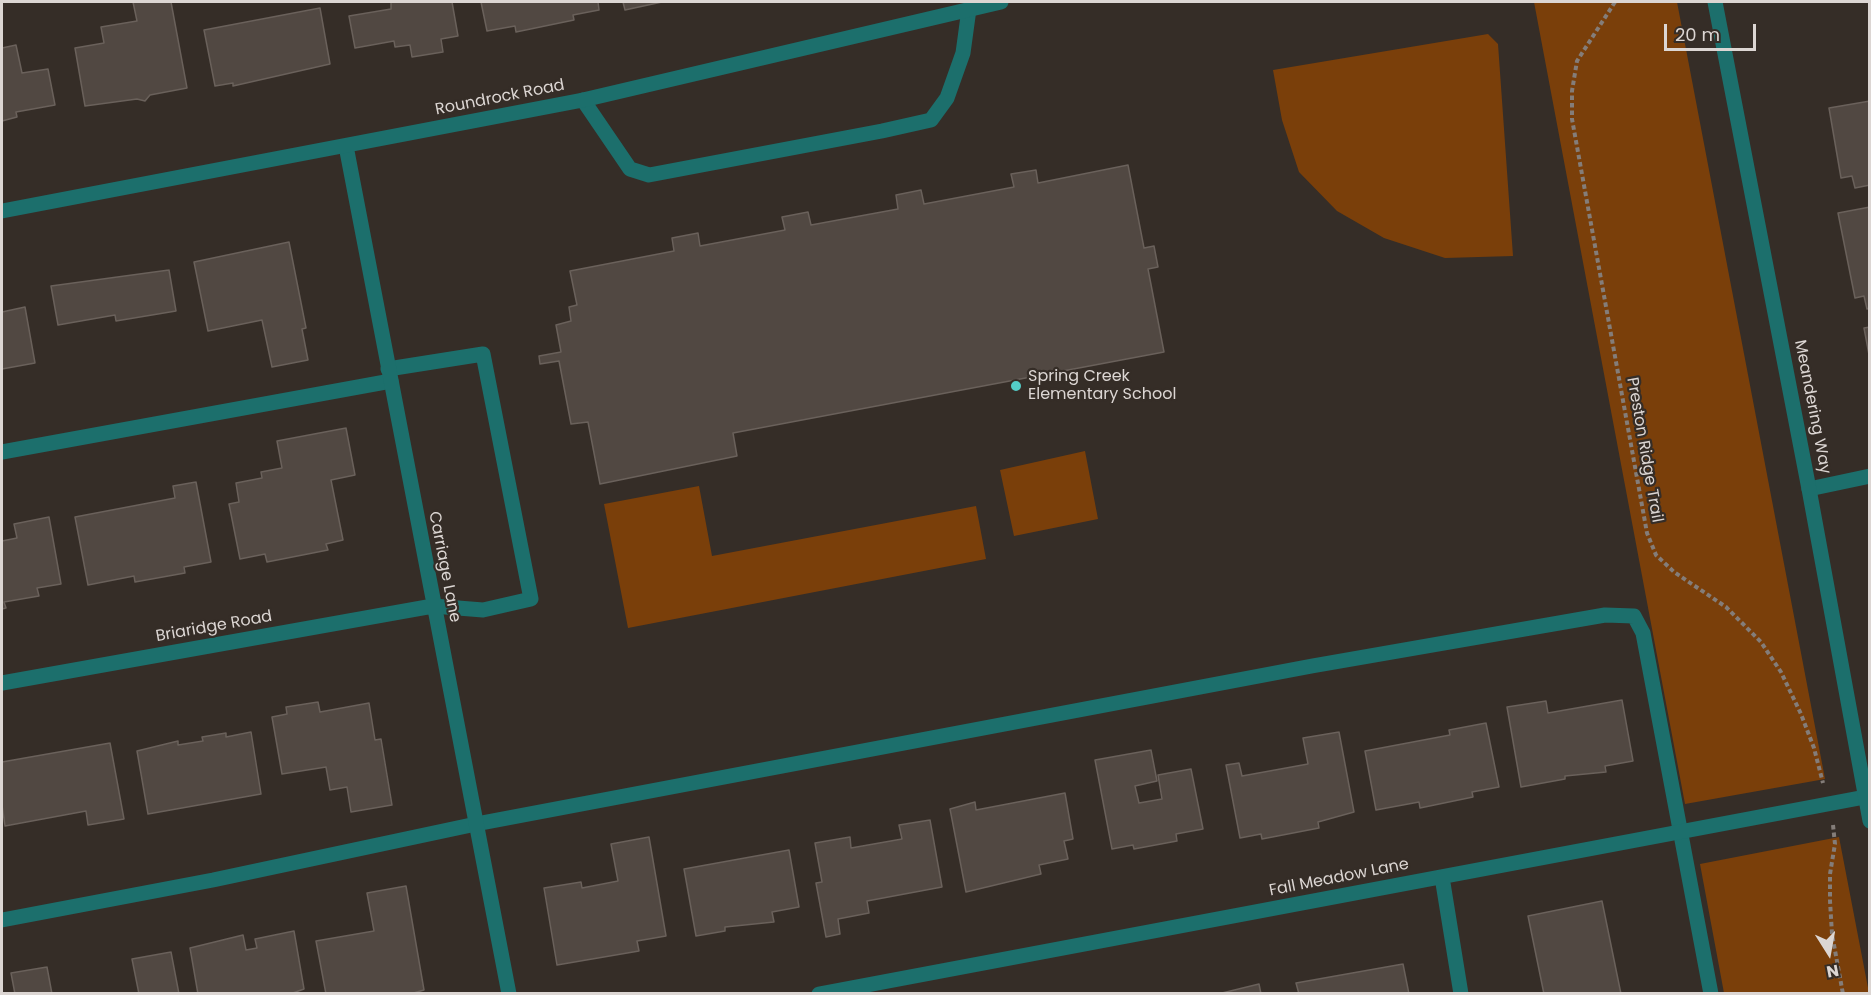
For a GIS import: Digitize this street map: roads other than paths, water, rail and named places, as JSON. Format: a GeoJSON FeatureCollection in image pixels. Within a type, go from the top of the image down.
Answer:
{"type":"FeatureCollection","features":[{"type":"Feature","properties":{"kind":"street","name":"Roundrock Road"},"geometry":{"type":"LineString","coordinates":[[2,211],[582,100],[1001,2]]}},
{"type":"Feature","properties":{"kind":"street","name":"Meandering Way"},"geometry":{"type":"LineString","coordinates":[[1715,2],[1809,489],[1869,821]]}},
{"type":"Feature","properties":{"kind":"street"},"geometry":{"type":"LineString","coordinates":[[582,100],[630,169],[649,175],[931,120],[947,98],[963,53],[969,9]]}},
{"type":"Feature","properties":{"kind":"street","name":"Carriage Lane"},"geometry":{"type":"LineString","coordinates":[[346,146],[509,993]]}},
{"type":"Feature","properties":{"kind":"street","name":"Briaridge Road"},"geometry":{"type":"LineString","coordinates":[[2,683],[433,606],[483,610],[531,600],[483,354],[389,375]]}},
{"type":"Feature","properties":{"kind":"street"},"geometry":{"type":"LineString","coordinates":[[2,452],[389,375]]}},
{"type":"Feature","properties":{"kind":"street"},"geometry":{"type":"LineString","coordinates":[[1809,489],[1869,476]]}},
{"type":"Feature","properties":{"kind":"street"},"geometry":{"type":"LineString","coordinates":[[2,920],[213,880],[476,824],[1312,666],[1605,615],[1634,616],[1643,633],[1711,993]]}},
{"type":"Feature","properties":{"kind":"street","name":"Fall Meadow Lane"},"geometry":{"type":"LineString","coordinates":[[819,993],[1865,797]]}},
{"type":"Feature","properties":{"kind":"street"},"geometry":{"type":"LineString","coordinates":[[1442,877],[1461,993]]}},
{"type":"Feature","properties":{"kind":"place","name":"Spring Creek Elementary School"},"geometry":{"type":"Point","coordinates":[1016,386]}}]}
